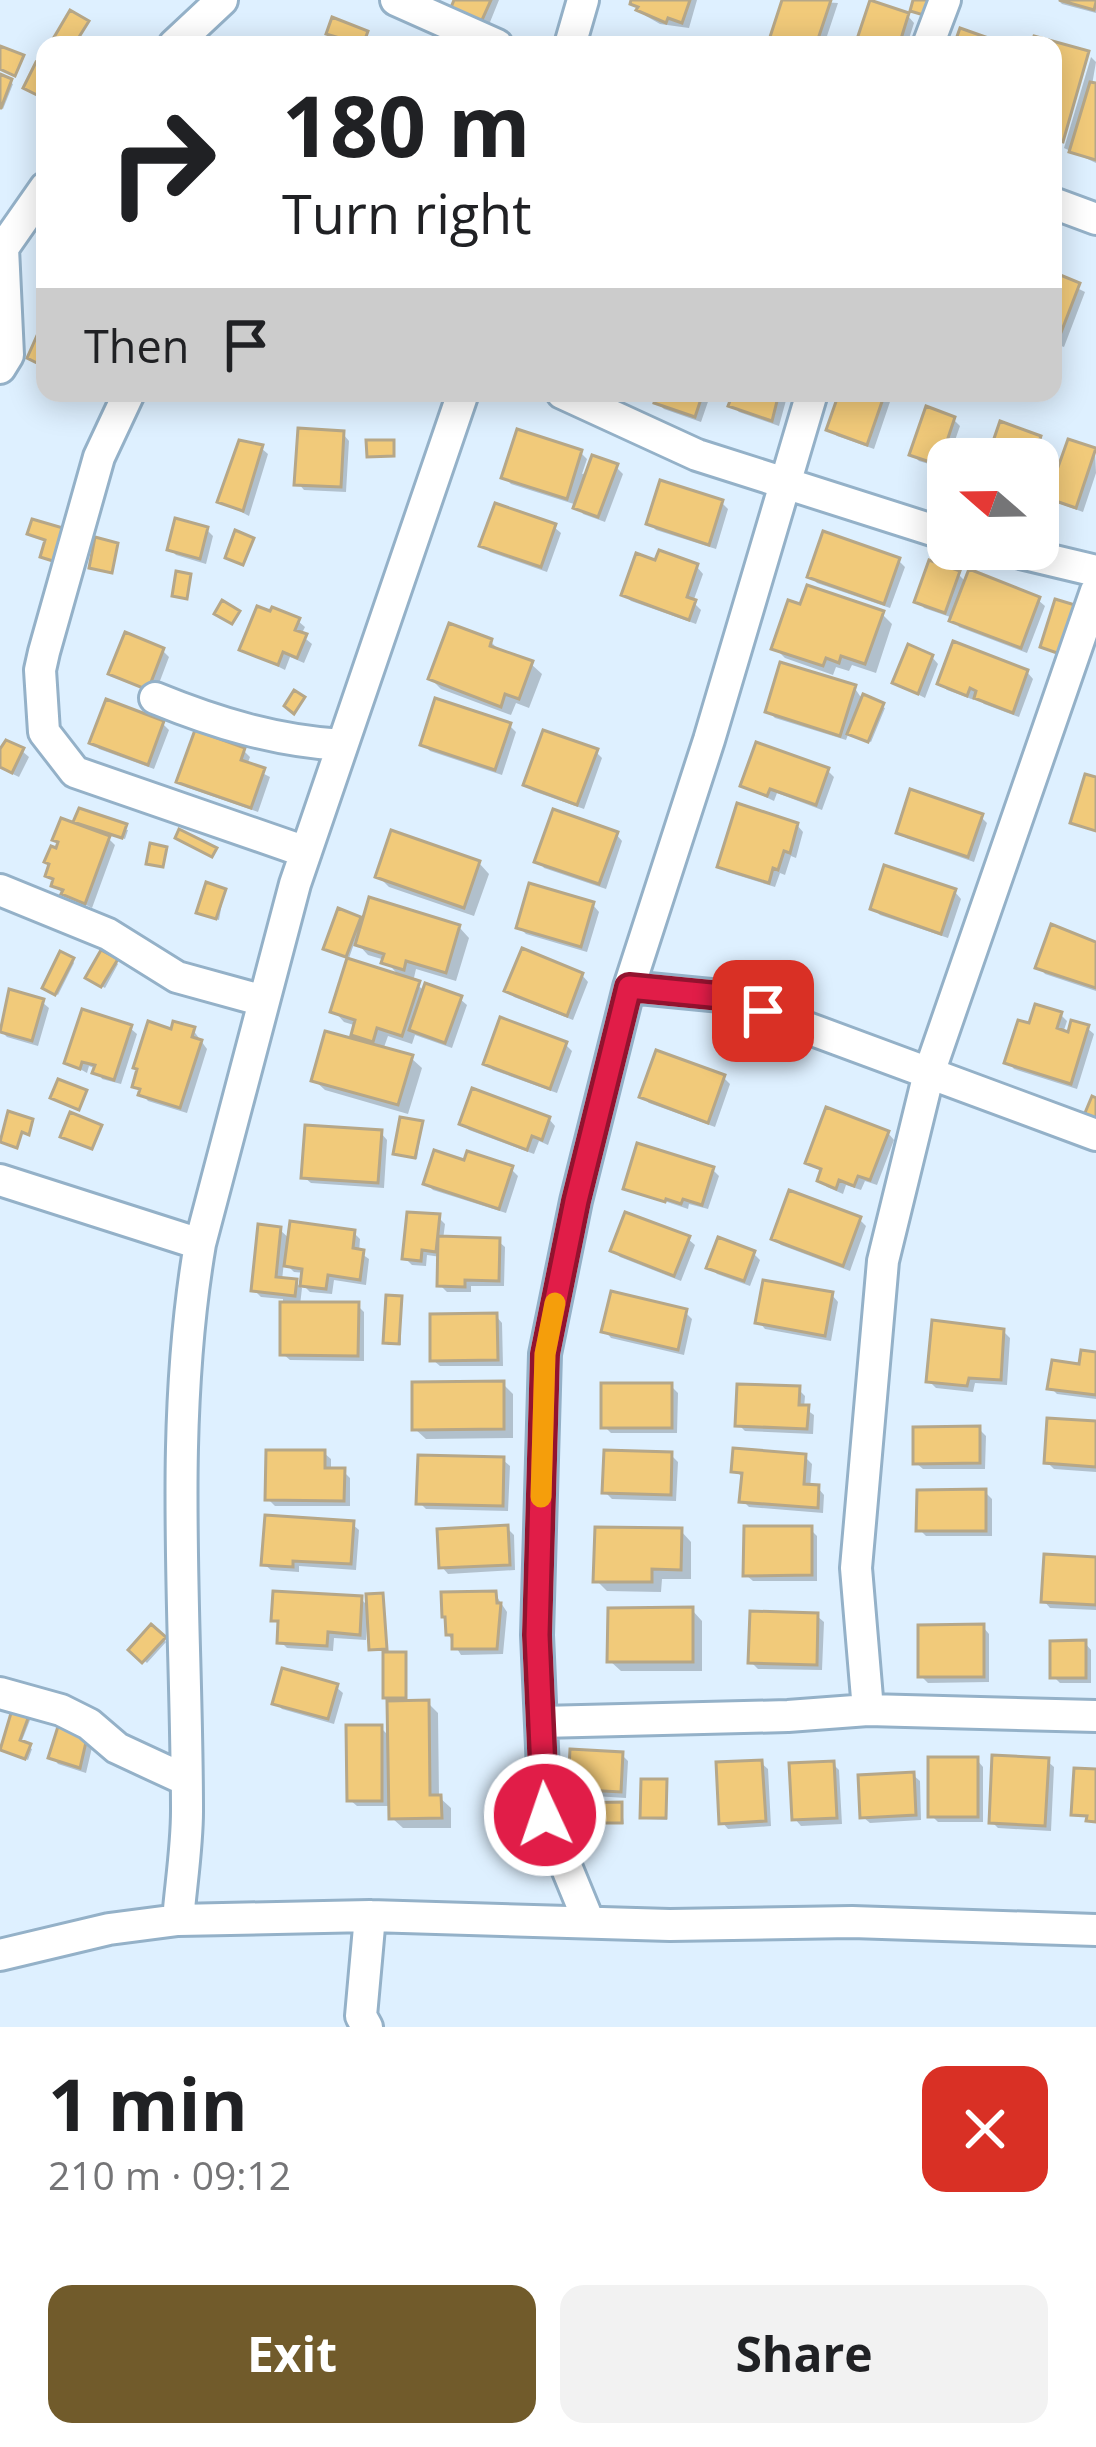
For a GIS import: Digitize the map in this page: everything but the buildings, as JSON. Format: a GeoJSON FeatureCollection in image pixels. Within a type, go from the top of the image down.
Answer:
{"type":"FeatureCollection","features":[{"type":"Feature","properties":{"kind":"street"},"geometry":{"type":"LineString","coordinates":[[184,36],[222,0]]}},
{"type":"Feature","properties":{"kind":"street"},"geometry":{"type":"LineString","coordinates":[[396,0],[477,36]]}},
{"type":"Feature","properties":{"kind":"street"},"geometry":{"type":"LineString","coordinates":[[576,36],[583,0]]}},
{"type":"Feature","properties":{"kind":"street"},"geometry":{"type":"LineString","coordinates":[[931,36],[945,0]]}},
{"type":"Feature","properties":{"kind":"street"},"geometry":{"type":"LineString","coordinates":[[0,368],[8,355],[2,247],[36,200]]}},
{"type":"Feature","properties":{"kind":"street"},"geometry":{"type":"LineString","coordinates":[[1062,206],[1096,219]]}},
{"type":"Feature","properties":{"kind":"street"},"geometry":{"type":"LineString","coordinates":[[125,402],[99,457],[44,652],[40,670],[44,732],[75,772],[306,852]]}},
{"type":"Feature","properties":{"kind":"street"},"geometry":{"type":"LineString","coordinates":[[178,1920],[186,1780],[183,1480],[191,1295],[200,1244],[306,852],[461,402]]}},
{"type":"Feature","properties":{"kind":"street"},"geometry":{"type":"LineString","coordinates":[[582,402],[697,455],[927,528]]}},
{"type":"Feature","properties":{"kind":"street"},"geometry":{"type":"LineString","coordinates":[[589,1922],[545,1815],[537,1635],[545,1354],[576,1201],[629,987],[709,740],[809,402]]}},
{"type":"Feature","properties":{"kind":"street"},"geometry":{"type":"LineString","coordinates":[[1059,562],[1096,571]]}},
{"type":"Feature","properties":{"kind":"street"},"geometry":{"type":"LineString","coordinates":[[868,1710],[856,1568],[883,1261],[929,1073],[1096,591]]}},
{"type":"Feature","properties":{"kind":"street"},"geometry":{"type":"LineString","coordinates":[[155,698],[245,730],[341,745]]}},
{"type":"Feature","properties":{"kind":"street"},"geometry":{"type":"LineString","coordinates":[[0,890],[108,934],[177,977],[264,1001]]}},
{"type":"Feature","properties":{"kind":"street"},"geometry":{"type":"LineString","coordinates":[[629,987],[721,996],[1096,1135]]}},
{"type":"Feature","properties":{"kind":"street"},"geometry":{"type":"LineString","coordinates":[[0,1180],[200,1244]]}},
{"type":"Feature","properties":{"kind":"street"},"geometry":{"type":"LineString","coordinates":[[0,1694],[62,1710],[89,1724],[117,1748],[186,1780]]}},
{"type":"Feature","properties":{"kind":"street"},"geometry":{"type":"LineString","coordinates":[[541,1722],[868,1710],[1096,1717]]}},
{"type":"Feature","properties":{"kind":"street"},"geometry":{"type":"LineString","coordinates":[[367,2027],[361,2017],[370,1916]]}},
{"type":"Feature","properties":{"kind":"street"},"geometry":{"type":"LineString","coordinates":[[0,1955],[109,1929],[178,1920],[370,1916],[1096,1930]]}},
{"type":"Feature","properties":{"kind":"slow traffic"},"geometry":{"type":"LineString","coordinates":[[541,1497],[545,1354],[555,1303]]}},
{"type":"Feature","properties":{"kind":"route"},"geometry":{"type":"LineString","coordinates":[[545,1815],[537,1635],[545,1354],[576,1201],[629,987],[721,996],[763,1011]]}}]}
